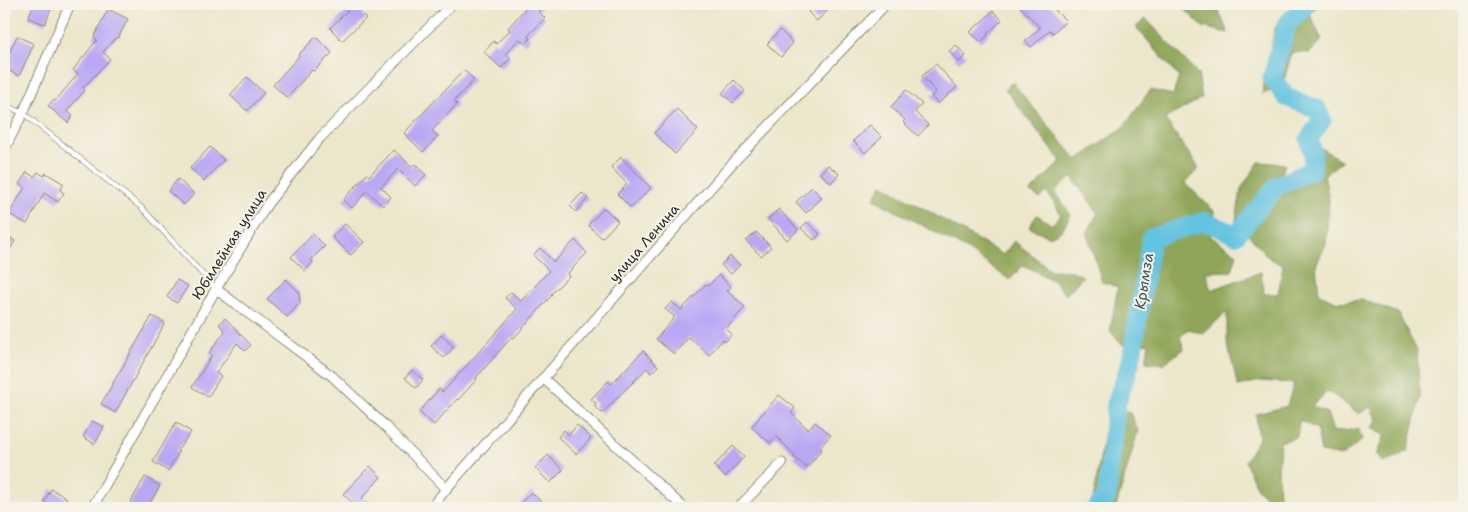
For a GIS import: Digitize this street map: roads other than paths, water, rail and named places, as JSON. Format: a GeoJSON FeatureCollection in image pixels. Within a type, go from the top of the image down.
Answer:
{"type":"FeatureCollection","features":[{"type":"Feature","properties":{"kind":"street"},"geometry":{"type":"LineString","coordinates":[[4,150],[23,113],[70,4]]}},
{"type":"Feature","properties":{"kind":"street","name":"Юбилейная улица"},"geometry":{"type":"LineString","coordinates":[[92,508],[216,289],[268,204],[320,138],[452,4]]}},
{"type":"Feature","properties":{"kind":"street","name":"улица Ленина"},"geometry":{"type":"LineString","coordinates":[[432,508],[446,489],[730,166],[886,4]]}},
{"type":"Feature","properties":{"kind":"street"},"geometry":{"type":"LineString","coordinates":[[216,289],[332,376],[389,430],[446,489]]}},
{"type":"Feature","properties":{"kind":"street"},"geometry":{"type":"LineString","coordinates":[[543,378],[684,508]]}},
{"type":"Feature","properties":{"kind":"street"},"geometry":{"type":"LineString","coordinates":[[738,508],[782,463]]}},
{"type":"Feature","properties":{"kind":"lane"},"geometry":{"type":"LineString","coordinates":[[4,105],[23,113],[142,208],[216,289]]}},
{"type":"Feature","properties":{"kind":"waterway","name":"Крымза"},"geometry":{"type":"LineString","coordinates":[[1097,508],[1107,496],[1116,404],[1131,361],[1151,238],[1204,221],[1236,235],[1277,186],[1312,170],[1313,154],[1309,139],[1322,120],[1317,109],[1286,97],[1272,78],[1287,24],[1307,4]]}}]}
